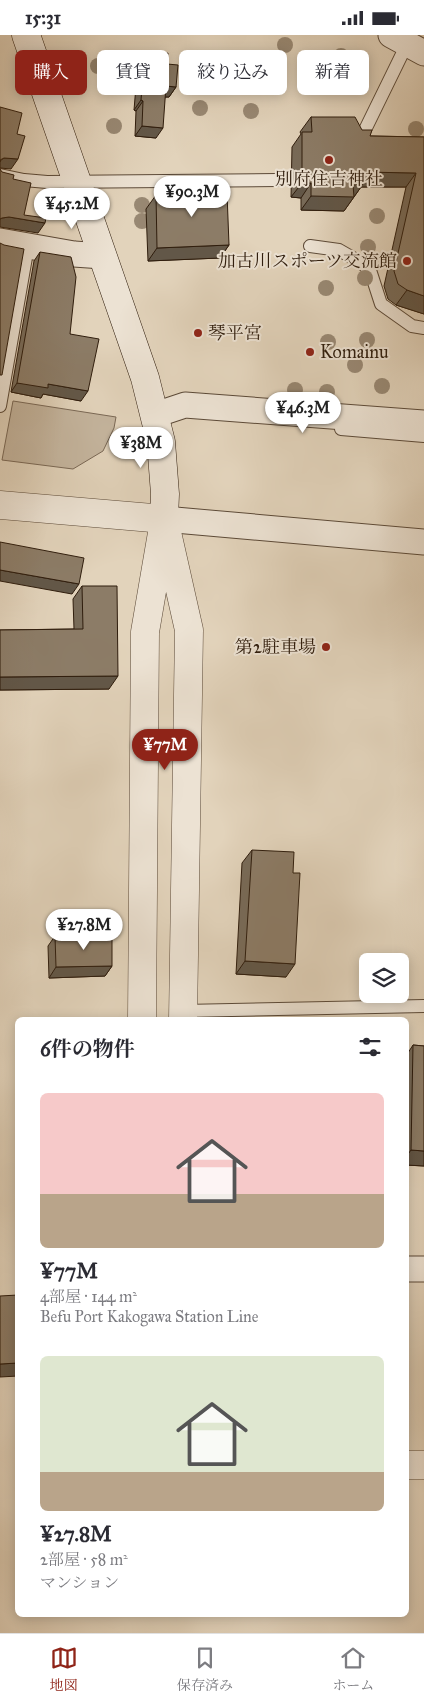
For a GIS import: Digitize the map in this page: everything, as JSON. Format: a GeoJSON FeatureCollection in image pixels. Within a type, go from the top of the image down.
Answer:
{"type":"FeatureCollection","features":[{"type":"Feature","properties":{"kind":"street"},"geometry":{"type":"LineString","coordinates":[[26,35],[145,378],[161,442],[165,494],[164,519],[145,632],[142,1017],[183,1015],[189,630],[164,519]]}},
{"type":"Feature","properties":{"kind":"street"},"geometry":{"type":"LineString","coordinates":[[0,241],[74,254],[103,256]]}},
{"type":"Feature","properties":{"kind":"street"},"geometry":{"type":"LineString","coordinates":[[155,415],[185,405],[424,423]]}},
{"type":"Feature","properties":{"kind":"street"},"geometry":{"type":"LineString","coordinates":[[0,505],[424,542]]}},
{"type":"Feature","properties":{"kind":"street"},"geometry":{"type":"LineString","coordinates":[[409,1269],[424,1269]]}},
{"type":"Feature","properties":{"kind":"street"},"geometry":{"type":"LineString","coordinates":[[409,1465],[424,1465]]}},
{"type":"Feature","properties":{"kind":"lane"},"geometry":{"type":"LineString","coordinates":[[362,136],[407,44]]}},
{"type":"Feature","properties":{"kind":"lane"},"geometry":{"type":"LineString","coordinates":[[0,175],[32,181],[277,180]]}},
{"type":"Feature","properties":{"kind":"lane"},"geometry":{"type":"LineString","coordinates":[[0,406],[28,246]]}},
{"type":"Feature","properties":{"kind":"lane"},"geometry":{"type":"LineString","coordinates":[[310,247],[339,250],[360,262],[370,270],[381,304],[412,326],[424,328]]}},
{"type":"Feature","properties":{"kind":"lane"},"geometry":{"type":"LineString","coordinates":[[189,416],[424,436]]}},
{"type":"Feature","properties":{"kind":"lane"},"geometry":{"type":"LineString","coordinates":[[183,1015],[424,1006]]}},
{"type":"Feature","properties":{"kind":"shaded area"},"geometry":{"type":"Polygon","coordinates":[[[13,401],[116,417],[114,428],[103,451],[73,469],[2,460],[13,401]]]}},
{"type":"Feature","properties":{"kind":"building"},"geometry":{"type":"Polygon","coordinates":[[[169,64],[178,65],[176,87],[169,86],[169,64]]]}},
{"type":"Feature","properties":{"kind":"building"},"geometry":{"type":"Polygon","coordinates":[[[141,95],[165,95],[163,128],[142,126],[143,101],[141,100],[141,95]]]}},
{"type":"Feature","properties":{"kind":"building"},"geometry":{"type":"Polygon","coordinates":[[[0,107],[22,113],[17,134],[25,136],[18,159],[4,158],[0,160],[0,107]]]}},
{"type":"Feature","properties":{"kind":"building"},"geometry":{"type":"Polygon","coordinates":[[[311,117],[355,117],[362,130],[372,130],[370,136],[424,137],[424,296],[407,290],[398,284],[394,271],[416,173],[363,172],[363,184],[353,185],[354,197],[311,196],[311,183],[302,183],[302,132],[312,132],[311,117]]]}},
{"type":"Feature","properties":{"kind":"building"},"geometry":{"type":"Polygon","coordinates":[[[0,169],[2,172],[14,175],[13,179],[31,183],[24,215],[46,218],[45,223],[9,217],[0,219],[0,169]]]}},
{"type":"Feature","properties":{"kind":"building"},"geometry":{"type":"Polygon","coordinates":[[[204,187],[204,193],[227,193],[229,245],[157,248],[156,195],[167,195],[166,188],[204,187]]]}},
{"type":"Feature","properties":{"kind":"building"},"geometry":{"type":"Polygon","coordinates":[[[0,243],[24,249],[2,375],[0,375],[0,243]]]}},
{"type":"Feature","properties":{"kind":"building"},"geometry":{"type":"Polygon","coordinates":[[[40,252],[71,257],[76,277],[70,334],[99,339],[88,391],[48,384],[48,388],[17,383],[40,252]]]}},
{"type":"Feature","properties":{"kind":"building"},"geometry":{"type":"Polygon","coordinates":[[[0,542],[84,558],[79,584],[0,570],[0,542]]]}},
{"type":"Feature","properties":{"kind":"building"},"geometry":{"type":"Polygon","coordinates":[[[82,586],[117,586],[118,676],[0,677],[0,630],[83,629],[82,586]]]}},
{"type":"Feature","properties":{"kind":"building"},"geometry":{"type":"Polygon","coordinates":[[[252,850],[294,852],[293,873],[300,873],[295,964],[245,961],[252,850]]]}},
{"type":"Feature","properties":{"kind":"building"},"geometry":{"type":"Polygon","coordinates":[[[112,934],[112,966],[56,967],[55,936],[112,934]]]}},
{"type":"Feature","properties":{"kind":"building"},"geometry":{"type":"Polygon","coordinates":[[[413,1045],[424,1046],[424,1151],[411,1150],[413,1045]]]}},
{"type":"Feature","properties":{"kind":"building"},"geometry":{"type":"Polygon","coordinates":[[[15,1295],[15,1363],[0,1364],[0,1296],[15,1295]]]}},
{"type":"Feature","properties":{"kind":"place","name":"別府住吉神社"},"geometry":{"type":"Point","coordinates":[329,160]}},
{"type":"Feature","properties":{"kind":"place","name":"加古川スポーツ交流館"},"geometry":{"type":"Point","coordinates":[407,261]}},
{"type":"Feature","properties":{"kind":"place","name":"琴平宮"},"geometry":{"type":"Point","coordinates":[198,333]}},
{"type":"Feature","properties":{"kind":"place","name":"Komainu"},"geometry":{"type":"Point","coordinates":[310,352]}},
{"type":"Feature","properties":{"kind":"place","name":"第2駐車場"},"geometry":{"type":"Point","coordinates":[326,647]}}]}
